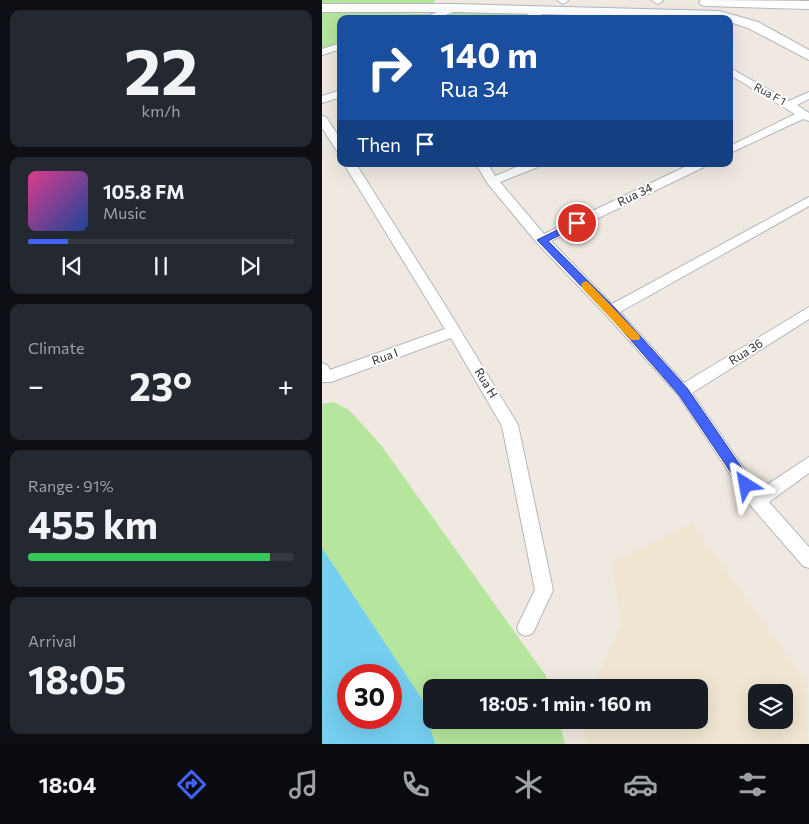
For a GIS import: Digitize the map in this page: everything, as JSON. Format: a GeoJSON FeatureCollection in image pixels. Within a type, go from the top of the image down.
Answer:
{"type":"FeatureCollection","features":[{"type":"Feature","properties":{"kind":"street"},"geometry":{"type":"LineString","coordinates":[[527,15],[541,5],[562,0],[764,2],[808,5]]}},
{"type":"Feature","properties":{"kind":"street"},"geometry":{"type":"LineString","coordinates":[[752,25],[764,2]]}},
{"type":"Feature","properties":{"kind":"street"},"geometry":{"type":"LineString","coordinates":[[432,15],[454,4]]}},
{"type":"Feature","properties":{"kind":"street"},"geometry":{"type":"LineString","coordinates":[[322,8],[440,8],[454,4],[541,5],[622,15]]}},
{"type":"Feature","properties":{"kind":"street"},"geometry":{"type":"LineString","coordinates":[[600,15],[605,13]]}},
{"type":"Feature","properties":{"kind":"street"},"geometry":{"type":"LineString","coordinates":[[733,20],[752,25],[808,56]]}},
{"type":"Feature","properties":{"kind":"street"},"geometry":{"type":"LineString","coordinates":[[322,52],[337,47]]}},
{"type":"Feature","properties":{"kind":"street","name":"Rua F 1"},"geometry":{"type":"LineString","coordinates":[[733,76],[789,104],[805,116]]}},
{"type":"Feature","properties":{"kind":"street"},"geometry":{"type":"LineString","coordinates":[[322,100],[337,94]]}},
{"type":"Feature","properties":{"kind":"street"},"geometry":{"type":"LineString","coordinates":[[789,104],[808,95]]}},
{"type":"Feature","properties":{"kind":"street"},"geometry":{"type":"LineString","coordinates":[[733,149],[805,116]]}},
{"type":"Feature","properties":{"kind":"street"},"geometry":{"type":"LineString","coordinates":[[322,119],[337,143]]}},
{"type":"Feature","properties":{"kind":"street","name":"Rua H"},"geometry":{"type":"LineString","coordinates":[[352,167],[510,425],[544,590],[526,627]]}},
{"type":"Feature","properties":{"kind":"street"},"geometry":{"type":"LineString","coordinates":[[484,167],[492,182],[542,240],[611,310],[683,391],[757,501],[808,560]]}},
{"type":"Feature","properties":{"kind":"street"},"geometry":{"type":"LineString","coordinates":[[492,182],[527,167]]}},
{"type":"Feature","properties":{"kind":"street","name":"Rua 34"},"geometry":{"type":"LineString","coordinates":[[542,240],[694,167]]}},
{"type":"Feature","properties":{"kind":"street"},"geometry":{"type":"LineString","coordinates":[[611,310],[808,201]]}},
{"type":"Feature","properties":{"kind":"street","name":"Rua 36"},"geometry":{"type":"LineString","coordinates":[[683,391],[808,312]]}},
{"type":"Feature","properties":{"kind":"street","name":"Rua I"},"geometry":{"type":"LineString","coordinates":[[322,369],[326,378],[454,332]]}},
{"type":"Feature","properties":{"kind":"street"},"geometry":{"type":"LineString","coordinates":[[757,501],[808,464]]}},
{"type":"Feature","properties":{"kind":"shaded area"},"geometry":{"type":"Polygon","coordinates":[[[692,523],[808,684],[808,744],[585,744],[584,729],[708,729],[708,679],[596,679],[621,625],[612,562],[692,523]]]}},
{"type":"Feature","properties":{"kind":"green space"},"geometry":{"type":"Polygon","coordinates":[[[322,0],[436,0],[430,6],[322,5],[322,0]]]}},
{"type":"Feature","properties":{"kind":"green space"},"geometry":{"type":"Polygon","coordinates":[[[322,12],[431,14],[337,15],[337,44],[322,49],[322,12]]]}},
{"type":"Feature","properties":{"kind":"green space"},"geometry":{"type":"Polygon","coordinates":[[[451,12],[526,14],[524,15],[443,15],[451,12]]]}},
{"type":"Feature","properties":{"kind":"green space"},"geometry":{"type":"Polygon","coordinates":[[[334,402],[350,411],[381,445],[547,679],[423,679],[423,729],[561,729],[565,744],[322,744],[322,404],[334,402]]]}},
{"type":"Feature","properties":{"kind":"water"},"geometry":{"type":"Polygon","coordinates":[[[322,548],[399,664],[337,664],[337,729],[402,729],[402,669],[422,699],[423,729],[431,729],[435,744],[322,744],[322,548]]]}},
{"type":"Feature","properties":{"kind":"slow traffic"},"geometry":{"type":"LineString","coordinates":[[586,285],[635,338]]}},
{"type":"Feature","properties":{"kind":"route"},"geometry":{"type":"LineString","coordinates":[[577,223],[542,240],[611,310],[683,391],[746,485]]}}]}
